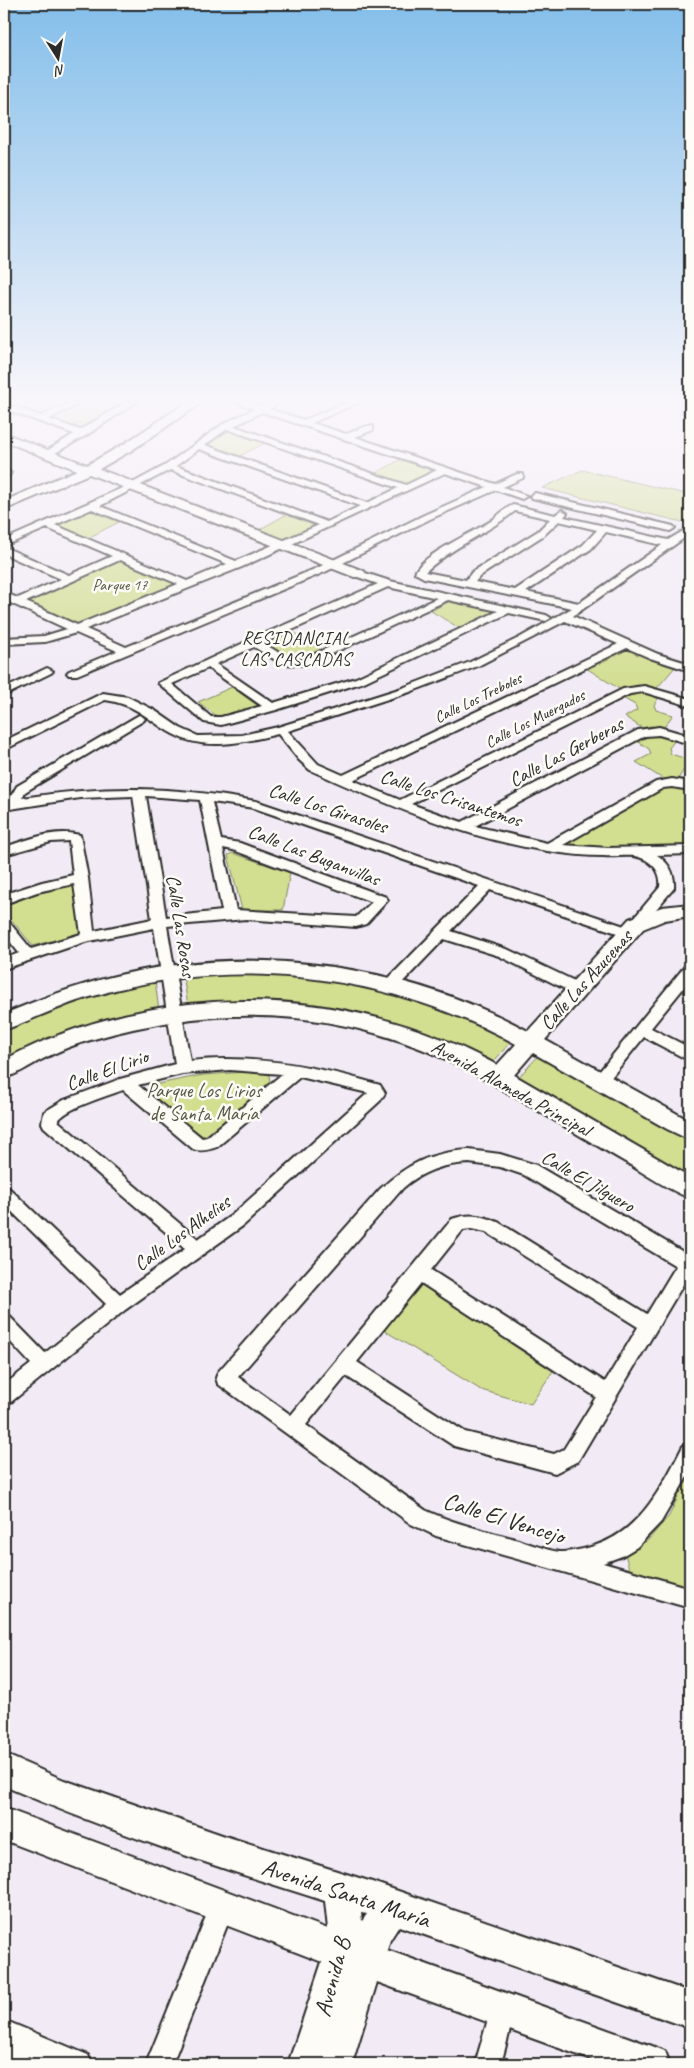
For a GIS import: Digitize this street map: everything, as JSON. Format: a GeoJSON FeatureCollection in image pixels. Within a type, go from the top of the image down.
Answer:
{"type":"FeatureCollection","features":[{"type":"Feature","properties":{"kind":"street"},"geometry":{"type":"LineString","coordinates":[[4,506],[25,498]]}},
{"type":"Feature","properties":{"kind":"street"},"geometry":{"type":"LineString","coordinates":[[4,543],[110,498]]}},
{"type":"Feature","properties":{"kind":"street"},"geometry":{"type":"LineString","coordinates":[[160,498],[387,584],[546,618]]}},
{"type":"Feature","properties":{"kind":"street"},"geometry":{"type":"LineString","coordinates":[[251,498],[327,526]]}},
{"type":"Feature","properties":{"kind":"street"},"geometry":{"type":"LineString","coordinates":[[344,498],[368,506]]}},
{"type":"Feature","properties":{"kind":"street"},"geometry":{"type":"LineString","coordinates":[[4,641],[39,640],[77,629],[238,565],[386,498]]}},
{"type":"Feature","properties":{"kind":"street"},"geometry":{"type":"LineString","coordinates":[[73,673],[333,564],[471,498]]}},
{"type":"Feature","properties":{"kind":"street"},"geometry":{"type":"LineString","coordinates":[[542,498],[670,528]]}},
{"type":"Feature","properties":{"kind":"street"},"geometry":{"type":"LineString","coordinates":[[469,583],[476,574],[541,533],[570,504]]}},
{"type":"Feature","properties":{"kind":"street"},"geometry":{"type":"LineString","coordinates":[[92,506],[238,565]]}},
{"type":"Feature","properties":{"kind":"street"},"geometry":{"type":"LineString","coordinates":[[580,606],[518,592],[424,575],[420,573],[420,570],[435,557],[494,523],[513,508],[671,544]]}},
{"type":"Feature","properties":{"kind":"street"},"geometry":{"type":"LineString","coordinates":[[47,525],[189,585]]}},
{"type":"Feature","properties":{"kind":"street"},"geometry":{"type":"LineString","coordinates":[[518,592],[587,547],[603,528]]}},
{"type":"Feature","properties":{"kind":"street"},"geometry":{"type":"LineString","coordinates":[[4,746],[103,696],[124,699],[150,712],[176,731],[196,740],[242,739],[281,730],[406,690],[474,664],[565,617],[690,530]]}},
{"type":"Feature","properties":{"kind":"street"},"geometry":{"type":"LineString","coordinates":[[4,550],[70,579]]}},
{"type":"Feature","properties":{"kind":"street"},"geometry":{"type":"LineString","coordinates":[[18,602],[120,556]]}},
{"type":"Feature","properties":{"kind":"street"},"geometry":{"type":"LineString","coordinates":[[387,584],[164,683],[208,720],[215,722],[272,708],[360,680],[508,610]]}},
{"type":"Feature","properties":{"kind":"street"},"geometry":{"type":"LineString","coordinates":[[4,596],[126,652]]}},
{"type":"Feature","properties":{"kind":"street"},"geometry":{"type":"LineString","coordinates":[[254,642],[286,662],[303,663],[447,597]]}},
{"type":"Feature","properties":{"kind":"street"},"geometry":{"type":"LineString","coordinates":[[565,617],[654,656],[690,668]]}},
{"type":"Feature","properties":{"kind":"street","name":"Calle Los Treboles"},"geometry":{"type":"LineString","coordinates":[[343,780],[627,644]]}},
{"type":"Feature","properties":{"kind":"street"},"geometry":{"type":"LineString","coordinates":[[208,663],[272,708]]}},
{"type":"Feature","properties":{"kind":"street"},"geometry":{"type":"LineString","coordinates":[[4,693],[47,671]]}},
{"type":"Feature","properties":{"kind":"street","name":"Calle Los Muergados"},"geometry":{"type":"LineString","coordinates":[[400,805],[628,691],[644,689],[690,703]]}},
{"type":"Feature","properties":{"kind":"street"},"geometry":{"type":"LineString","coordinates":[[9,805],[21,789],[139,719]]}},
{"type":"Feature","properties":{"kind":"street","name":"Calle Los Crisantemos"},"geometry":{"type":"LineString","coordinates":[[281,730],[303,757],[314,767],[400,805],[507,840],[548,847],[628,852],[690,850]]}},
{"type":"Feature","properties":{"kind":"street","name":"Calle Las Gerberas"},"geometry":{"type":"LineString","coordinates":[[463,827],[642,733],[659,731],[690,740]]}},
{"type":"Feature","properties":{"kind":"street"},"geometry":{"type":"LineString","coordinates":[[548,847],[660,785],[672,783],[690,786]]}},
{"type":"Feature","properties":{"kind":"street","name":"Calle Los Girasoles"},"geometry":{"type":"LineString","coordinates":[[9,805],[79,794],[139,790],[205,796],[256,805],[488,884],[632,928]]}},
{"type":"Feature","properties":{"kind":"street","name":"Calle Las Rosas"},"geometry":{"type":"LineString","coordinates":[[139,790],[183,1068]]}},
{"type":"Feature","properties":{"kind":"street"},"geometry":{"type":"LineString","coordinates":[[205,796],[230,915]]}},
{"type":"Feature","properties":{"kind":"street"},"geometry":{"type":"LineString","coordinates":[[4,851],[60,836],[71,836],[77,841],[88,937]]}},
{"type":"Feature","properties":{"kind":"street","name":"Calle Las Buganvillas"},"geometry":{"type":"LineString","coordinates":[[4,964],[28,954],[88,937],[161,923],[230,915],[276,916],[356,922],[361,921],[381,900],[378,897],[235,846],[215,843]]}},
{"type":"Feature","properties":{"kind":"street"},"geometry":{"type":"LineString","coordinates":[[686,910],[666,904],[664,895],[668,862],[672,856],[690,850]]}},
{"type":"Feature","properties":{"kind":"street"},"geometry":{"type":"LineString","coordinates":[[628,852],[638,853],[658,861],[664,867],[667,881],[632,928]]}},
{"type":"Feature","properties":{"kind":"street"},"geometry":{"type":"LineString","coordinates":[[4,900],[49,884],[81,878]]}},
{"type":"Feature","properties":{"kind":"street"},"geometry":{"type":"LineString","coordinates":[[391,985],[488,884]]}},
{"type":"Feature","properties":{"kind":"street","name":"Calle Las Azucenas"},"geometry":{"type":"LineString","coordinates":[[499,1077],[632,928],[662,914],[686,910]]}},
{"type":"Feature","properties":{"kind":"street"},"geometry":{"type":"LineString","coordinates":[[4,925],[28,954]]}},
{"type":"Feature","properties":{"kind":"street"},"geometry":{"type":"LineString","coordinates":[[441,933],[504,953],[578,989]]}},
{"type":"Feature","properties":{"kind":"street"},"geometry":{"type":"LineString","coordinates":[[4,1022],[75,993],[126,981],[208,969],[271,967],[358,977],[410,990],[464,1009],[502,1026],[690,1131]]}},
{"type":"Feature","properties":{"kind":"street"},"geometry":{"type":"LineString","coordinates":[[600,1081],[641,1029],[687,978]]}},
{"type":"Feature","properties":{"kind":"street","name":"Avenida Alameda Principal"},"geometry":{"type":"LineString","coordinates":[[4,1070],[52,1046],[101,1029],[175,1013],[239,1007],[276,1007],[360,1019],[428,1042],[454,1053],[499,1077],[623,1151],[690,1188]]}},
{"type":"Feature","properties":{"kind":"street"},"geometry":{"type":"LineString","coordinates":[[641,1029],[690,1055]]}},
{"type":"Feature","properties":{"kind":"street","name":"Calle El Lirio"},"geometry":{"type":"LineString","coordinates":[[197,1249],[50,1123],[50,1116],[125,1083],[183,1068],[256,1066],[298,1070],[374,1089],[377,1093]]}},
{"type":"Feature","properties":{"kind":"street"},"geometry":{"type":"LineString","coordinates":[[125,1083],[199,1145],[205,1145],[298,1070]]}},
{"type":"Feature","properties":{"kind":"street","name":"Calle Los Alhelies"},"geometry":{"type":"LineString","coordinates":[[4,1396],[120,1305],[238,1220],[377,1093]]}},
{"type":"Feature","properties":{"kind":"street","name":"Calle El Jilguero"},"geometry":{"type":"LineString","coordinates":[[225,1378],[386,1194],[408,1174],[431,1161],[457,1156],[490,1158],[506,1161],[530,1170],[689,1264]]}},
{"type":"Feature","properties":{"kind":"street"},"geometry":{"type":"LineString","coordinates":[[4,1194],[120,1305]]}},
{"type":"Feature","properties":{"kind":"street"},"geometry":{"type":"LineString","coordinates":[[293,1427],[458,1224],[470,1221],[482,1222],[650,1324]]}},
{"type":"Feature","properties":{"kind":"street"},"geometry":{"type":"LineString","coordinates":[[344,1364],[461,1440],[555,1464],[570,1455],[689,1264]]}},
{"type":"Feature","properties":{"kind":"street"},"geometry":{"type":"LineString","coordinates":[[419,1272],[607,1394]]}},
{"type":"Feature","properties":{"kind":"street"},"geometry":{"type":"LineString","coordinates":[[4,1323],[44,1365]]}},
{"type":"Feature","properties":{"kind":"street","name":"Calle El Vencejo"},"geometry":{"type":"LineString","coordinates":[[225,1378],[418,1517],[443,1529],[690,1598]]}},
{"type":"Feature","properties":{"kind":"street"},"geometry":{"type":"LineString","coordinates":[[561,1562],[596,1556],[618,1547],[639,1534],[654,1518],[685,1476],[690,1452]]}},
{"type":"Feature","properties":{"kind":"street","name":"Avenida Santa María"},"geometry":{"type":"LineString","coordinates":[[4,1770],[62,1795],[225,1853],[338,1888],[690,2010]]}},
{"type":"Feature","properties":{"kind":"street"},"geometry":{"type":"LineString","coordinates":[[4,1824],[222,1908],[652,2064]]}},
{"type":"Feature","properties":{"kind":"street","name":"Avenida B"},"geometry":{"type":"LineString","coordinates":[[334,2064],[354,1956],[346,1933],[344,1910],[338,1888]]}},
{"type":"Feature","properties":{"kind":"street"},"geometry":{"type":"LineString","coordinates":[[159,2064],[222,1908]]}},
{"type":"Feature","properties":{"kind":"street","name":"Avenida B"},"geometry":{"type":"LineString","coordinates":[[306,2064],[337,1974],[375,1932],[387,1914],[396,1908]]}},
{"type":"Feature","properties":{"kind":"street"},"geometry":{"type":"LineString","coordinates":[[488,2064],[502,2011]]}},
{"type":"Feature","properties":{"kind":"street"},"geometry":{"type":"LineString","coordinates":[[12,2064],[13,2037],[79,2064]]}},
{"type":"Feature","properties":{"kind":"green space"},"geometry":{"type":"Polygon","coordinates":[[[581,498],[690,498],[690,516],[682,522],[581,498]]]}},
{"type":"Feature","properties":{"kind":"green space"},"geometry":{"type":"Polygon","coordinates":[[[91,511],[119,522],[88,538],[57,525],[91,511]]]}},
{"type":"Feature","properties":{"kind":"green space"},"geometry":{"type":"Polygon","coordinates":[[[287,514],[316,526],[285,541],[257,531],[287,514]]]}},
{"type":"Feature","properties":{"kind":"green space","name":"Parque 17"},"geometry":{"type":"Polygon","coordinates":[[[120,561],[178,585],[78,624],[30,602],[120,561]]]}},
{"type":"Feature","properties":{"kind":"green space"},"geometry":{"type":"Polygon","coordinates":[[[450,601],[497,612],[461,629],[431,611],[450,601]]]}},
{"type":"Feature","properties":{"kind":"green space"},"geometry":{"type":"Polygon","coordinates":[[[292,631],[321,650],[292,661],[264,644],[292,631]]]}},
{"type":"Feature","properties":{"kind":"green space"},"geometry":{"type":"Polygon","coordinates":[[[628,648],[676,666],[657,688],[637,685],[621,690],[586,668],[628,648]]]}},
{"type":"Feature","properties":{"kind":"green space"},"geometry":{"type":"Polygon","coordinates":[[[232,687],[258,706],[218,717],[198,702],[232,687]]]}},
{"type":"Feature","properties":{"kind":"green space"},"geometry":{"type":"Polygon","coordinates":[[[640,692],[659,697],[654,705],[656,710],[673,715],[663,728],[651,726],[642,728],[625,717],[637,710],[635,705],[623,698],[640,692]]]}},
{"type":"Feature","properties":{"kind":"green space"},"geometry":{"type":"Polygon","coordinates":[[[654,735],[675,740],[669,748],[671,754],[690,760],[678,779],[663,779],[636,762],[651,754],[649,749],[637,741],[654,735]]]}},
{"type":"Feature","properties":{"kind":"green space"},"geometry":{"type":"Polygon","coordinates":[[[681,786],[690,789],[690,845],[631,848],[563,845],[660,789],[681,786]]]}},
{"type":"Feature","properties":{"kind":"green space"},"geometry":{"type":"Polygon","coordinates":[[[233,853],[290,873],[283,910],[242,910],[228,855],[233,853]]]}},
{"type":"Feature","properties":{"kind":"green space"},"geometry":{"type":"Polygon","coordinates":[[[70,886],[75,889],[80,933],[33,946],[4,911],[4,906],[36,894],[70,886]]]}},
{"type":"Feature","properties":{"kind":"green space"},"geometry":{"type":"Polygon","coordinates":[[[268,971],[395,990],[513,1039],[490,1066],[393,1024],[188,1006],[183,975],[268,971]]]}},
{"type":"Feature","properties":{"kind":"green space"},"geometry":{"type":"Polygon","coordinates":[[[155,980],[159,1011],[49,1042],[4,1064],[4,1028],[78,998],[155,980]]]}},
{"type":"Feature","properties":{"kind":"green space"},"geometry":{"type":"Polygon","coordinates":[[[540,1054],[690,1136],[690,1181],[514,1082],[540,1054]]]}},
{"type":"Feature","properties":{"kind":"green space","name":"Parque Los Lirios de Santa María"},"geometry":{"type":"Polygon","coordinates":[[[245,1072],[269,1074],[270,1083],[204,1137],[148,1093],[153,1085],[203,1075],[245,1072]]]}},
{"type":"Feature","properties":{"kind":"green space"},"geometry":{"type":"Polygon","coordinates":[[[420,1284],[553,1371],[531,1404],[481,1390],[382,1329],[420,1284]]]}},
{"type":"Feature","properties":{"kind":"green space"},"geometry":{"type":"Polygon","coordinates":[[[685,1482],[690,1484],[690,1589],[630,1572],[625,1554],[648,1540],[669,1516],[685,1482]]]}},
{"type":"Feature","properties":{"kind":"district","name":"RESIDANCIAL LAS CASCADAS"},"geometry":{"type":"Point","coordinates":[296,648]}}]}
